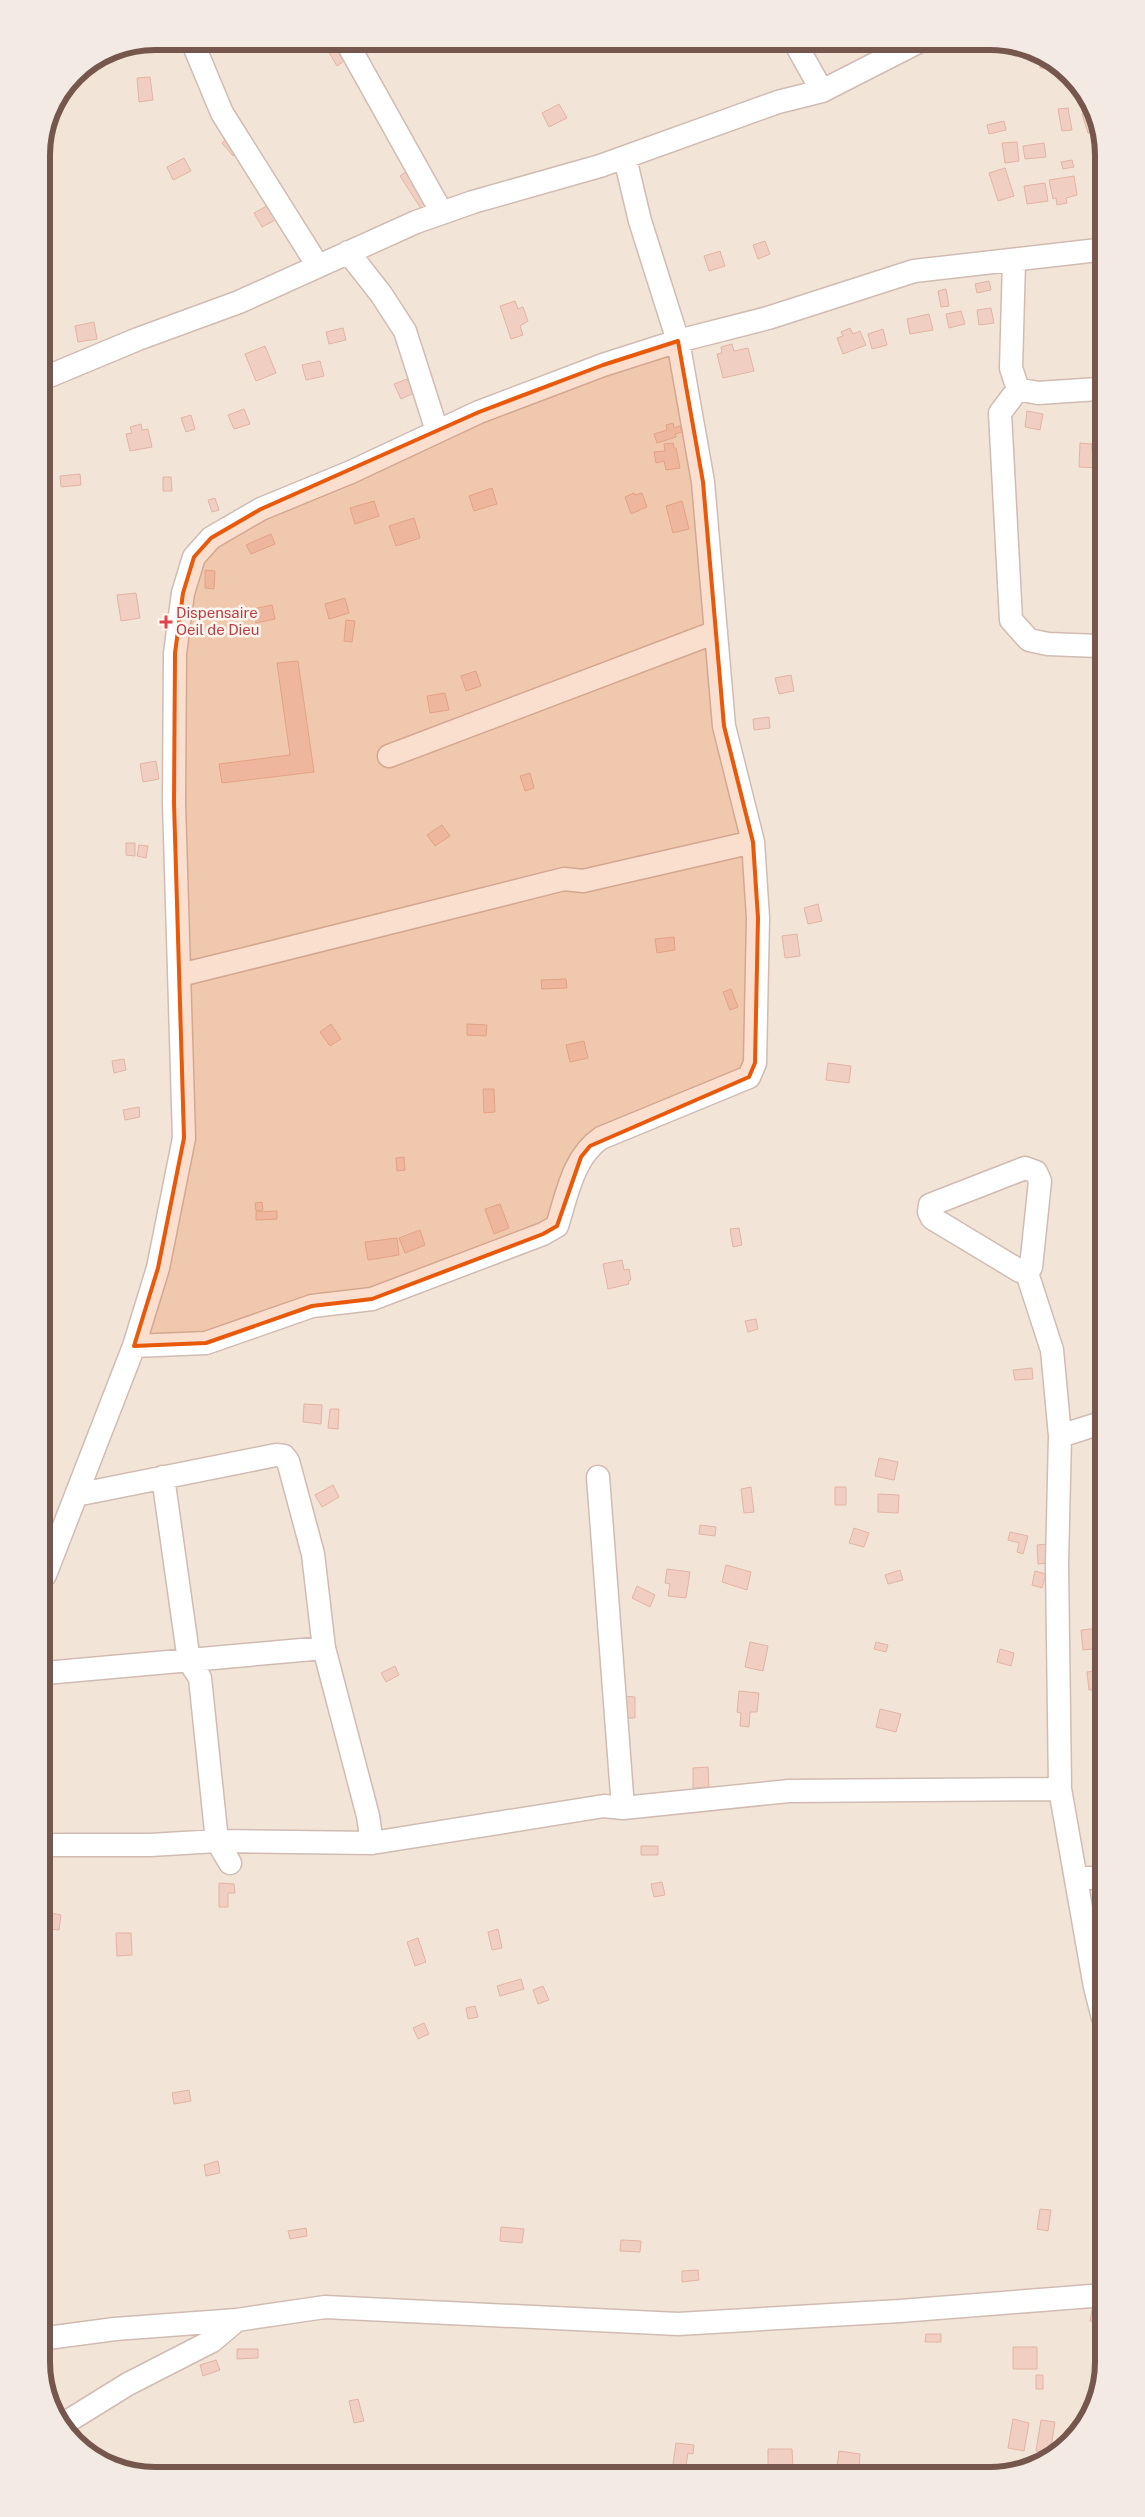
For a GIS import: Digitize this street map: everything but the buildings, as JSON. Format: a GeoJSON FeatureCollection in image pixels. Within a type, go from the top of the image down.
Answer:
{"type":"FeatureCollection","features":[{"type":"Feature","properties":{"kind":"street"},"geometry":{"type":"LineString","coordinates":[[196,50],[222,113],[318,266]]}},
{"type":"Feature","properties":{"kind":"street"},"geometry":{"type":"LineString","coordinates":[[351,50],[442,213]]}},
{"type":"Feature","properties":{"kind":"street"},"geometry":{"type":"LineString","coordinates":[[799,50],[822,90]]}},
{"type":"Feature","properties":{"kind":"street"},"geometry":{"type":"LineString","coordinates":[[50,376],[138,339],[240,302],[348,252],[442,213],[625,158],[778,102],[822,90],[904,50]]}},
{"type":"Feature","properties":{"kind":"street"},"geometry":{"type":"LineString","coordinates":[[134,1346],[206,1343],[312,1306],[372,1299],[542,1234],[557,1226],[581,1157],[590,1146],[601,1138],[749,1077],[755,1063],[758,938],[753,842],[724,726],[712,568],[703,482],[678,341],[640,221],[625,158]]}},
{"type":"Feature","properties":{"kind":"street"},"geometry":{"type":"LineString","coordinates":[[50,1563],[134,1346],[158,1268],[184,1138],[174,803],[175,653],[183,593],[194,557],[211,538],[261,508],[351,472],[479,412],[603,365],[678,341],[768,318],[914,271],[1095,250]]}},
{"type":"Feature","properties":{"kind":"street"},"geometry":{"type":"LineString","coordinates":[[348,252],[381,294],[405,331],[437,431]]}},
{"type":"Feature","properties":{"kind":"street"},"geometry":{"type":"LineString","coordinates":[[1014,261],[1011,368],[1018,389]]}},
{"type":"Feature","properties":{"kind":"street"},"geometry":{"type":"LineString","coordinates":[[1018,389],[1038,393],[1095,389]]}},
{"type":"Feature","properties":{"kind":"street"},"geometry":{"type":"LineString","coordinates":[[1018,389],[1000,414],[1011,620],[1030,640],[1048,644],[1095,646]]}},
{"type":"Feature","properties":{"kind":"street"},"geometry":{"type":"LineString","coordinates":[[390,756],[716,632]]}},
{"type":"Feature","properties":{"kind":"street"},"geometry":{"type":"LineString","coordinates":[[180,976],[346,935],[433,910],[564,879],[583,880],[753,842]]}},
{"type":"Feature","properties":{"kind":"street"},"geometry":{"type":"LineString","coordinates":[[1025,1168],[1036,1172],[1040,1181],[1031,1267],[1027,1273],[1020,1271],[932,1218],[929,1212],[930,1205],[1025,1168]]}},
{"type":"Feature","properties":{"kind":"street"},"geometry":{"type":"LineString","coordinates":[[1027,1273],[1052,1350],[1060,1436],[1057,1564],[1060,1790],[1095,1987]]}},
{"type":"Feature","properties":{"kind":"street"},"geometry":{"type":"LineString","coordinates":[[1060,1436],[1095,1425]]}},
{"type":"Feature","properties":{"kind":"street"},"geometry":{"type":"LineString","coordinates":[[76,1495],[276,1455],[284,1456],[288,1461],[313,1554],[324,1648],[368,1816],[372,1843]]}},
{"type":"Feature","properties":{"kind":"street"},"geometry":{"type":"LineString","coordinates":[[163,1477],[189,1661],[200,1678],[217,1841],[230,1863]]}},
{"type":"Feature","properties":{"kind":"street"},"geometry":{"type":"LineString","coordinates":[[598,1477],[623,1808]]}},
{"type":"Feature","properties":{"kind":"street"},"geometry":{"type":"LineString","coordinates":[[50,1673],[324,1648]]}},
{"type":"Feature","properties":{"kind":"street"},"geometry":{"type":"LineString","coordinates":[[50,1845],[150,1845],[217,1841],[372,1843],[604,1806],[623,1808],[788,1791],[1060,1790]]}},
{"type":"Feature","properties":{"kind":"street"},"geometry":{"type":"LineString","coordinates":[[1076,1878],[1095,1878]]}},
{"type":"Feature","properties":{"kind":"street"},"geometry":{"type":"LineString","coordinates":[[50,2338],[114,2330],[237,2320],[325,2307],[678,2324],[900,2312],[1095,2296]]}},
{"type":"Feature","properties":{"kind":"street"},"geometry":{"type":"LineString","coordinates":[[69,2422],[128,2384],[212,2341],[237,2320]]}},
{"type":"Feature","properties":{"kind":"highlighted area"},"geometry":{"type":"Polygon","coordinates":[[[678,341],[703,482],[724,726],[753,842],[758,918],[755,1063],[749,1077],[590,1146],[581,1157],[557,1226],[543,1234],[372,1299],[312,1306],[206,1343],[134,1346],[158,1268],[184,1138],[174,803],[175,653],[183,593],[194,557],[211,538],[261,509],[479,412],[603,365],[678,341]]]}},
{"type":"Feature","properties":{"kind":"shaded area"},"geometry":{"type":"Polygon","coordinates":[[[997,50],[1030,58],[1054,72],[1081,102],[1089,121],[1095,148],[1095,2369],[1087,2402],[1073,2426],[1049,2449],[1024,2461],[990,2467],[148,2467],[127,2463],[102,2453],[72,2426],[58,2402],[52,2383],[50,2362],[50,148],[54,127],[61,108],[81,81],[102,64],[127,54],[141,51],[997,50]]]}},
{"type":"Feature","properties":{"kind":"place","name":"Dispensaire Oeil de Dieu"},"geometry":{"type":"Point","coordinates":[166,622]}}]}
